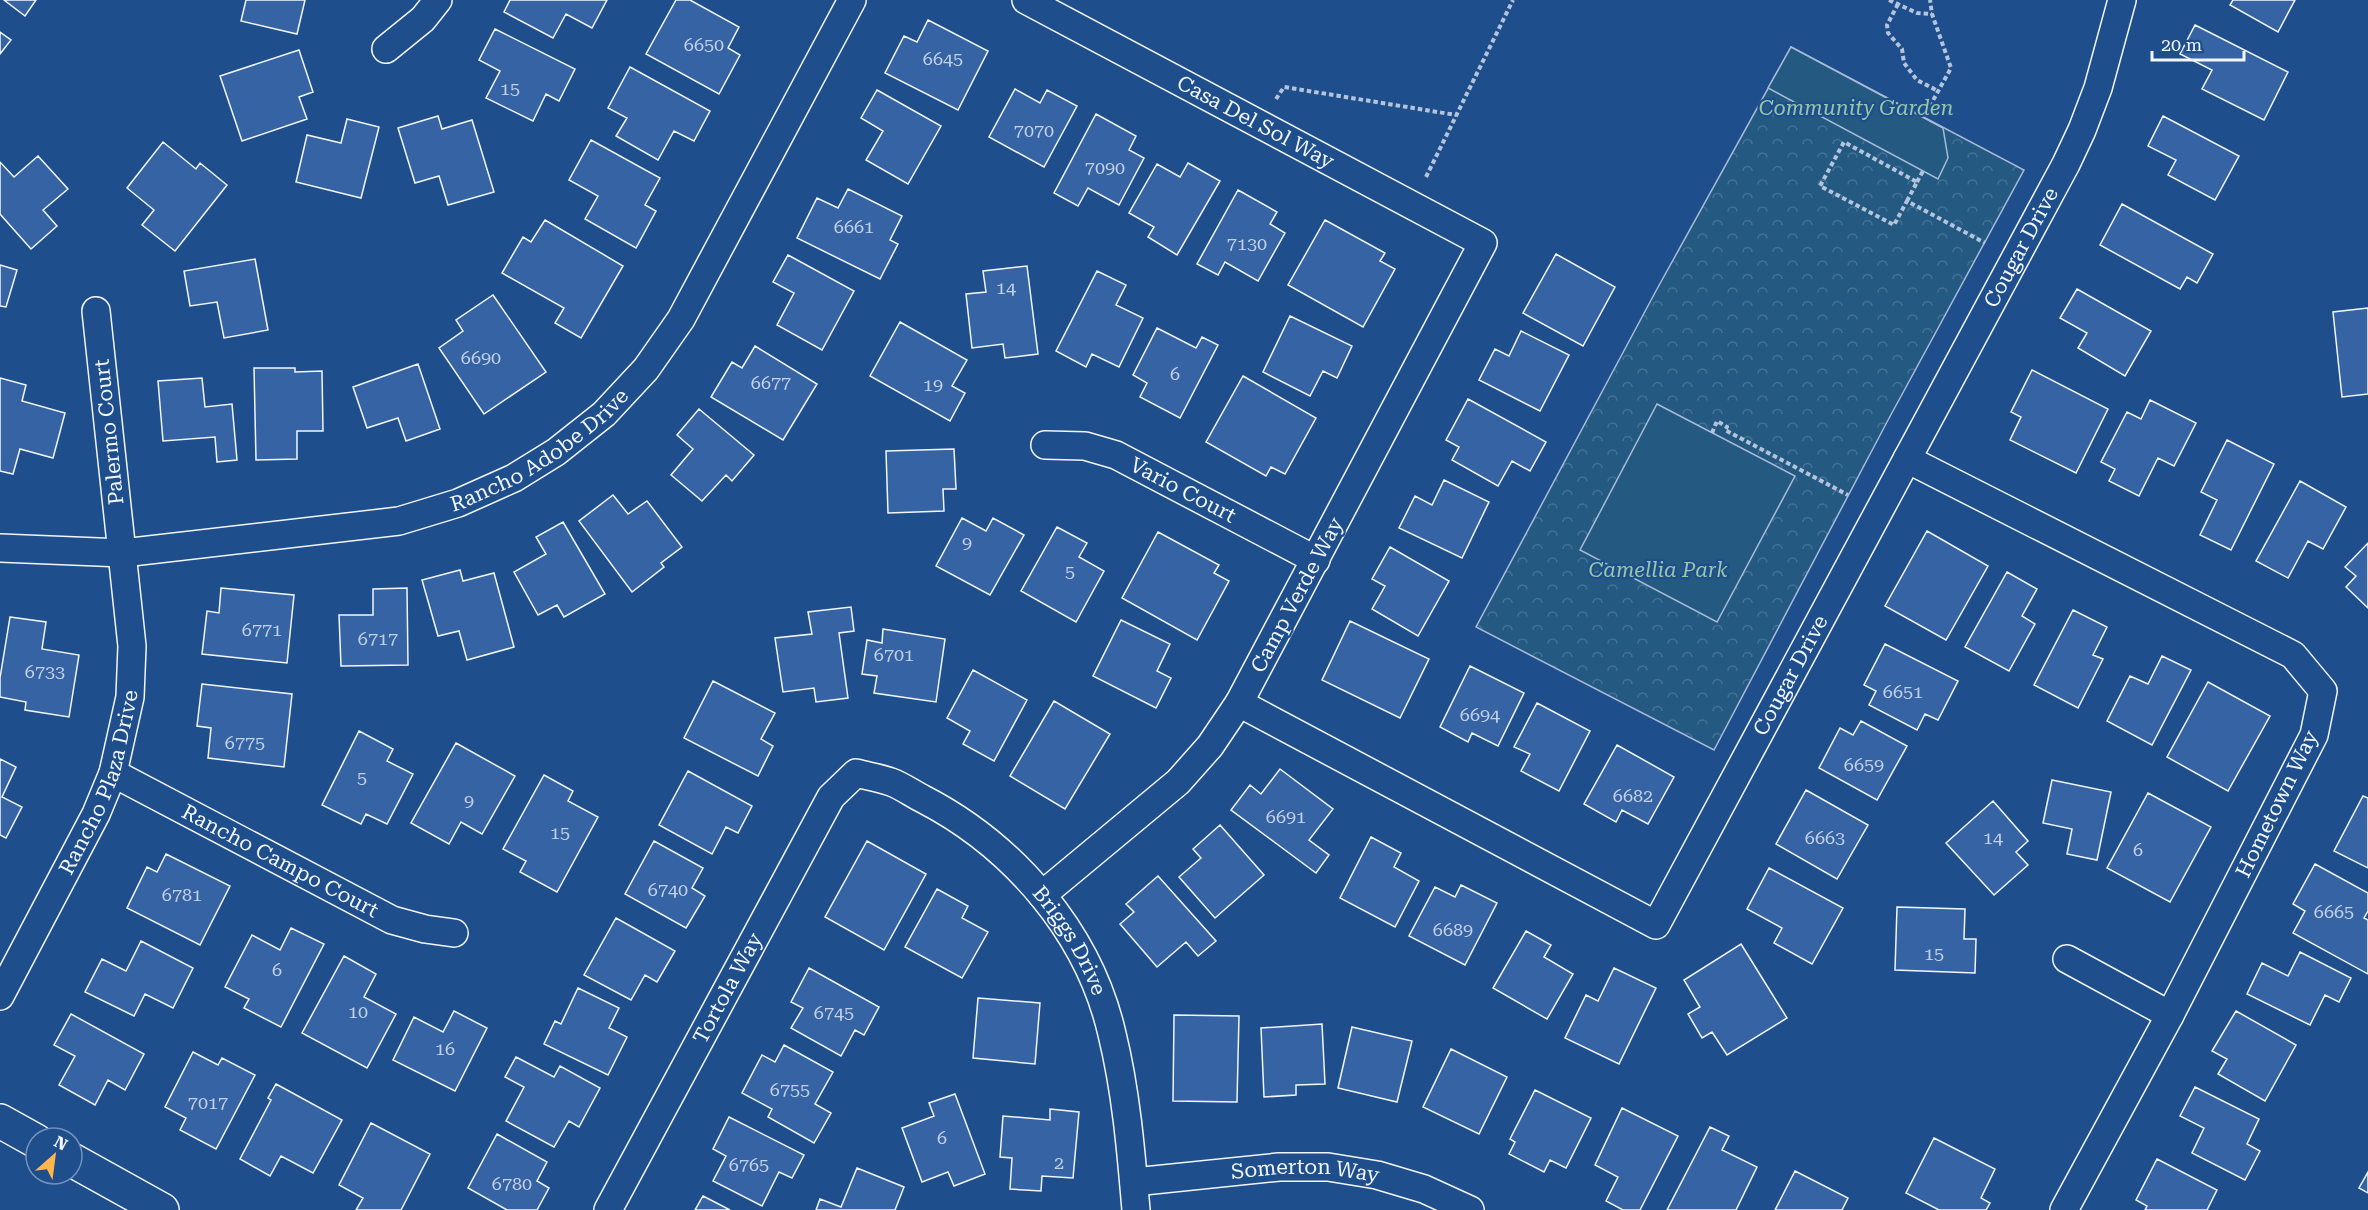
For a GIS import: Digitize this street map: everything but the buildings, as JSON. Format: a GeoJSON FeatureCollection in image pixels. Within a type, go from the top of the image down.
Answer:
{"type":"FeatureCollection","features":[{"type":"Feature","properties":{"kind":"street"},"geometry":{"type":"LineString","coordinates":[[386,49],[423,19],[438,0]]}},
{"type":"Feature","properties":{"kind":"street","name":"Rancho Adobe Drive"},"geometry":{"type":"LineString","coordinates":[[0,548],[123,553],[399,521],[458,503],[514,478],[556,452],[604,414],[646,369],[681,319],[852,0]]}},
{"type":"Feature","properties":{"kind":"street","name":"Casa Del Sol Way"},"geometry":{"type":"LineString","coordinates":[[1026,0],[1484,243]]}},
{"type":"Feature","properties":{"kind":"street","name":"Cougar Drive"},"geometry":{"type":"LineString","coordinates":[[1239,703],[1656,925],[2082,130],[2098,88],[2122,0]]}},
{"type":"Feature","properties":{"kind":"street","name":"Camp Verde Way"},"geometry":{"type":"LineString","coordinates":[[1042,895],[1178,782],[1209,746],[1239,703],[1484,243]]}},
{"type":"Feature","properties":{"kind":"street","name":"Palermo Court"},"geometry":{"type":"LineString","coordinates":[[96,311],[123,553]]}},
{"type":"Feature","properties":{"kind":"street","name":"Vario Court"},"geometry":{"type":"LineString","coordinates":[[1045,445],[1085,446],[1116,455],[1316,560]]}},
{"type":"Feature","properties":{"kind":"street","name":"Hometown Way"},"geometry":{"type":"LineString","coordinates":[[1907,459],[2293,655],[2323,691],[2314,735],[2170,1015],[2064,1210]]}},
{"type":"Feature","properties":{"kind":"street","name":"Rancho Plaza Drive"},"geometry":{"type":"LineString","coordinates":[[0,996],[96,814],[113,773],[130,697],[132,646],[123,553]]}},
{"type":"Feature","properties":{"kind":"street","name":"Rancho Campo Court"},"geometry":{"type":"LineString","coordinates":[[113,773],[392,920],[425,929],[454,933]]}},
{"type":"Feature","properties":{"kind":"street","name":"Briggs Drive"},"geometry":{"type":"LineString","coordinates":[[856,773],[892,783],[946,811],[989,841],[1026,876],[1069,932],[1093,977],[1112,1032],[1122,1082],[1136,1210]]}},
{"type":"Feature","properties":{"kind":"street","name":"Tortola Way"},"geometry":{"type":"LineString","coordinates":[[608,1210],[831,797],[856,773]]}},
{"type":"Feature","properties":{"kind":"street"},"geometry":{"type":"LineString","coordinates":[[2067,960],[2170,1015]]}},
{"type":"Feature","properties":{"kind":"street"},"geometry":{"type":"LineString","coordinates":[[0,1121],[24,1134]]}},
{"type":"Feature","properties":{"kind":"street"},"geometry":{"type":"LineString","coordinates":[[84,1167],[162,1210]]}},
{"type":"Feature","properties":{"kind":"street","name":"Somerton Way"},"geometry":{"type":"LineString","coordinates":[[1134,1182],[1279,1167],[1328,1167],[1377,1175],[1415,1186],[1470,1210]]}},
{"type":"Feature","properties":{"kind":"path"},"geometry":{"type":"LineString","coordinates":[[1426,177],[1513,0]]}},
{"type":"Feature","properties":{"kind":"path"},"geometry":{"type":"LineString","coordinates":[[1889,0],[1917,13],[1932,14]]}},
{"type":"Feature","properties":{"kind":"path"},"geometry":{"type":"LineString","coordinates":[[1926,112],[1951,68],[1932,14],[1930,0]]}},
{"type":"Feature","properties":{"kind":"path"},"geometry":{"type":"LineString","coordinates":[[1898,4],[1887,25],[1888,33],[1902,49],[1904,63],[1917,80],[1938,91]]}},
{"type":"Feature","properties":{"kind":"path"},"geometry":{"type":"LineString","coordinates":[[1276,99],[1284,87],[1456,115]]}},
{"type":"Feature","properties":{"kind":"path"},"geometry":{"type":"LineString","coordinates":[[1917,182],[1844,142],[1820,186],[1894,225],[1923,171]]}},
{"type":"Feature","properties":{"kind":"path"},"geometry":{"type":"LineString","coordinates":[[1907,201],[1985,243]]}},
{"type":"Feature","properties":{"kind":"path"},"geometry":{"type":"LineString","coordinates":[[1712,433],[1717,421],[1727,426],[1725,430],[1848,495]]}},
{"type":"Feature","properties":{"kind":"green space","name":"Camellia Park"},"geometry":{"type":"Polygon","coordinates":[[[1791,47],[2024,170],[1887,422],[1714,750],[1476,627],[1657,289],[1791,47]]]}},
{"type":"Feature","properties":{"kind":"green space","name":"Community Garden"},"geometry":{"type":"Polygon","coordinates":[[[1791,47],[1943,128],[1948,158],[1938,179],[1768,88],[1791,47]]]}},
{"type":"Feature","properties":{"kind":"green space"},"geometry":{"type":"Polygon","coordinates":[[[1657,404],[1795,476],[1717,622],[1580,550],[1657,404]]]}}]}
